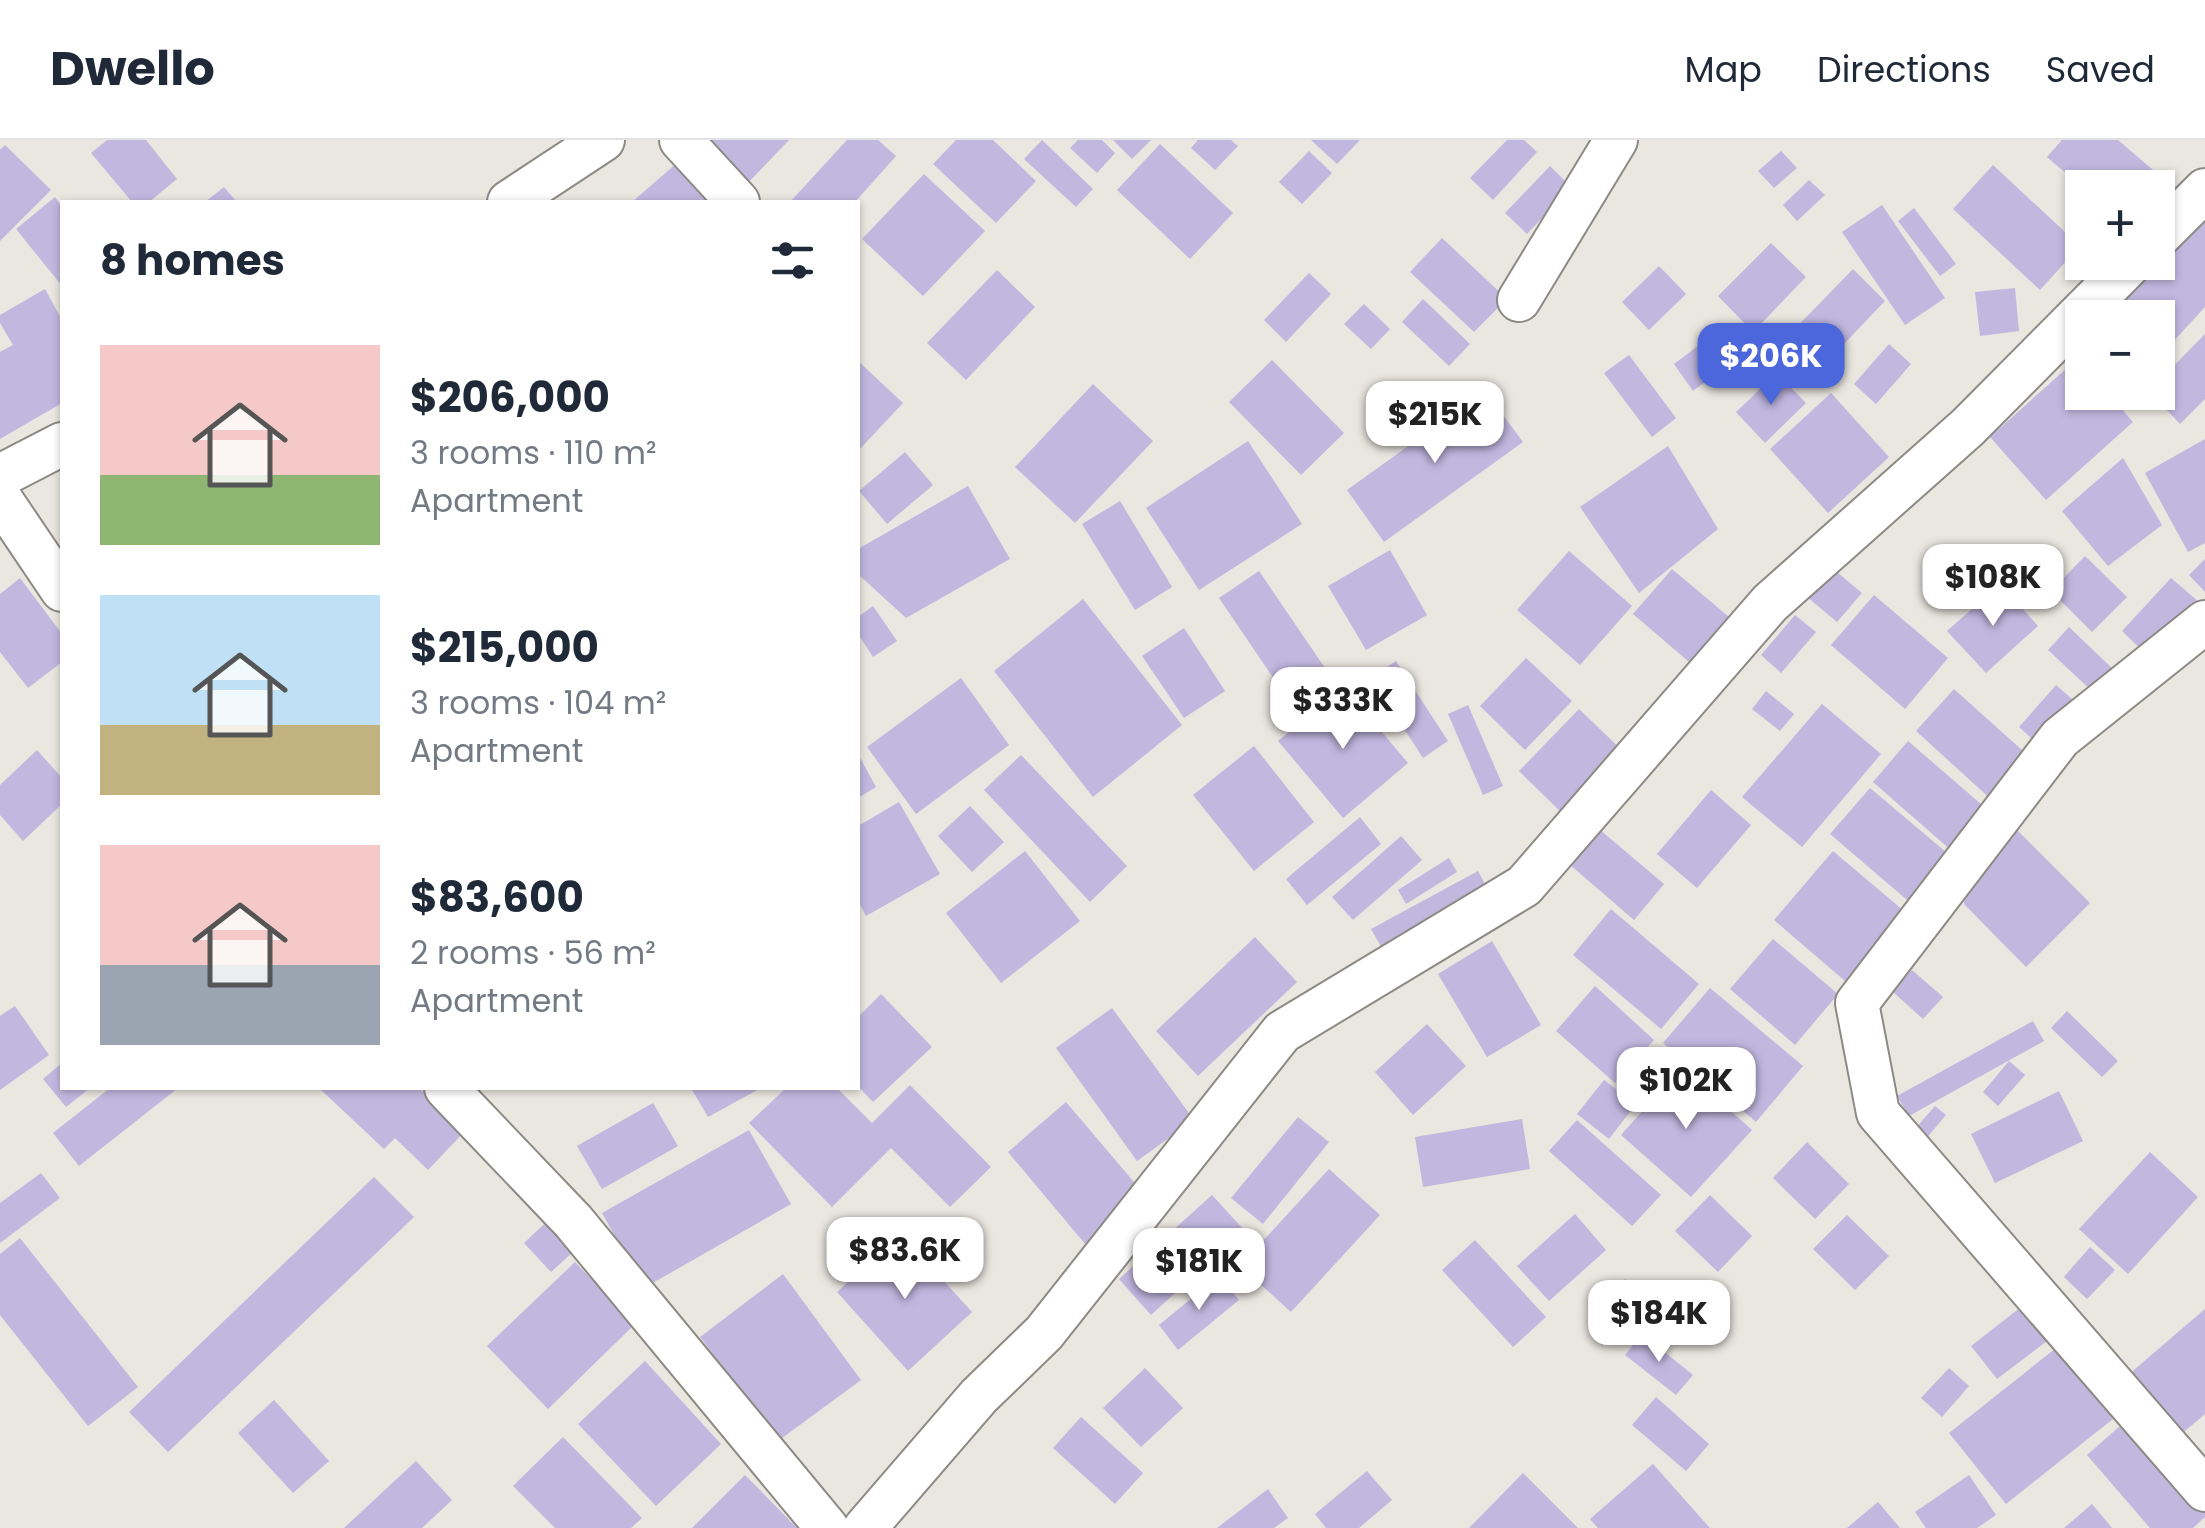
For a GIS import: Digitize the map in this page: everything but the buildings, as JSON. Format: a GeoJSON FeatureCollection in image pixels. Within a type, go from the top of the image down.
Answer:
{"type":"FeatureCollection","features":[{"type":"Feature","properties":{"kind":"street"},"geometry":{"type":"LineString","coordinates":[[512,200],[602,140]]}},
{"type":"Feature","properties":{"kind":"street"},"geometry":{"type":"LineString","coordinates":[[682,140],[736,200]]}},
{"type":"Feature","properties":{"kind":"street"},"geometry":{"type":"LineString","coordinates":[[1519,300],[1616,140]]}},
{"type":"Feature","properties":{"kind":"street"},"geometry":{"type":"LineString","coordinates":[[2175,220],[2205,190]]}},
{"type":"Feature","properties":{"kind":"street"},"geometry":{"type":"LineString","coordinates":[[864,1528],[979,1396],[1044,1333],[1282,1032],[1524,886],[1770,603],[1968,427],[2114,280]]}},
{"type":"Feature","properties":{"kind":"street"},"geometry":{"type":"LineString","coordinates":[[0,476],[60,445]]}},
{"type":"Feature","properties":{"kind":"street"},"geometry":{"type":"LineString","coordinates":[[0,498],[60,587]]}},
{"type":"Feature","properties":{"kind":"street"},"geometry":{"type":"LineString","coordinates":[[2205,622],[2060,738],[1857,1003],[1878,1113],[2205,1490]]}},
{"type":"Feature","properties":{"kind":"street"},"geometry":{"type":"LineString","coordinates":[[448,1090],[572,1222],[827,1528]]}}]}
